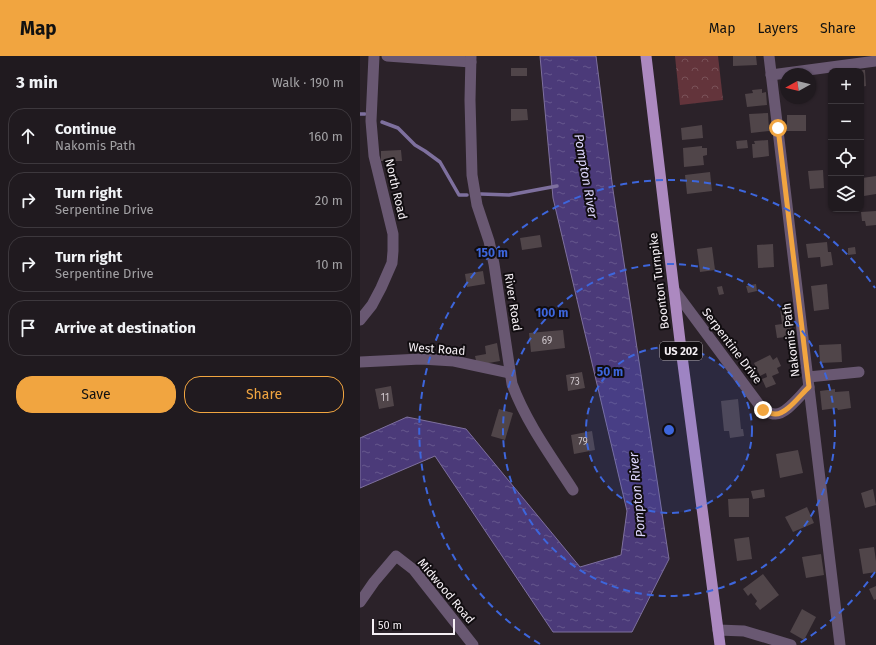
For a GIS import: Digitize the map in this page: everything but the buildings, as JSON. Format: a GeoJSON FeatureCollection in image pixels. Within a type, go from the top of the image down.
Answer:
{"type":"FeatureCollection","features":[{"type":"Feature","properties":{"kind":"main road","name":"Boonton Turnpike"},"geometry":{"type":"LineString","coordinates":[[646,56],[680,349],[720,645]]}},
{"type":"Feature","properties":{"kind":"street","name":"North Road"},"geometry":{"type":"LineString","coordinates":[[360,320],[372,305],[381,288],[392,263],[393,251],[393,234],[374,156],[371,121],[374,56]]}},
{"type":"Feature","properties":{"kind":"street"},"geometry":{"type":"LineString","coordinates":[[387,56],[471,59]]}},
{"type":"Feature","properties":{"kind":"street","name":"Nakomis Path"},"geometry":{"type":"LineString","coordinates":[[769,56],[840,645]]}},
{"type":"Feature","properties":{"kind":"street","name":"River Road"},"geometry":{"type":"LineString","coordinates":[[471,59],[470,100],[472,175],[477,205],[489,241],[494,264],[512,384],[518,401],[538,436],[573,490]]}},
{"type":"Feature","properties":{"kind":"street"},"geometry":{"type":"LineString","coordinates":[[771,75],[876,61]]}},
{"type":"Feature","properties":{"kind":"street","name":"Serpentine Drive"},"geometry":{"type":"LineString","coordinates":[[674,290],[763,410],[770,414],[777,415],[785,411],[808,382]]}},
{"type":"Feature","properties":{"kind":"street","name":"West Road"},"geometry":{"type":"LineString","coordinates":[[360,362],[421,359],[454,361],[510,373]]}},
{"type":"Feature","properties":{"kind":"street"},"geometry":{"type":"LineString","coordinates":[[808,382],[859,372]]}},
{"type":"Feature","properties":{"kind":"street","name":"Midwood Road"},"geometry":{"type":"LineString","coordinates":[[360,602],[374,582],[396,556],[414,570],[473,645]]}},
{"type":"Feature","properties":{"kind":"street"},"geometry":{"type":"LineString","coordinates":[[718,630],[744,631],[789,645]]}},
{"type":"Feature","properties":{"kind":"green space"},"geometry":{"type":"Polygon","coordinates":[[[675,56],[718,56],[723,100],[680,105],[675,56]]]}},
{"type":"Feature","properties":{"kind":"water","name":"Pompton River"},"geometry":{"type":"Polygon","coordinates":[[[540,56],[596,56],[613,190],[669,559],[632,632],[553,632],[435,456],[360,488],[360,438],[407,417],[466,429],[580,567],[621,555],[627,511],[553,198],[540,56]]]}},
{"type":"Feature","properties":{"kind":"waterway"},"geometry":{"type":"LineString","coordinates":[[360,114],[365,114]]}},
{"type":"Feature","properties":{"kind":"waterway"},"geometry":{"type":"LineString","coordinates":[[382,122],[398,128],[415,145],[440,162],[459,195],[467,195]]}},
{"type":"Feature","properties":{"kind":"waterway"},"geometry":{"type":"LineString","coordinates":[[481,194],[509,195],[557,186]]}},
{"type":"Feature","properties":{"kind":"route"},"geometry":{"type":"LineString","coordinates":[[763,410],[770,414],[777,415],[785,411],[809,387],[778,128]]}}]}
